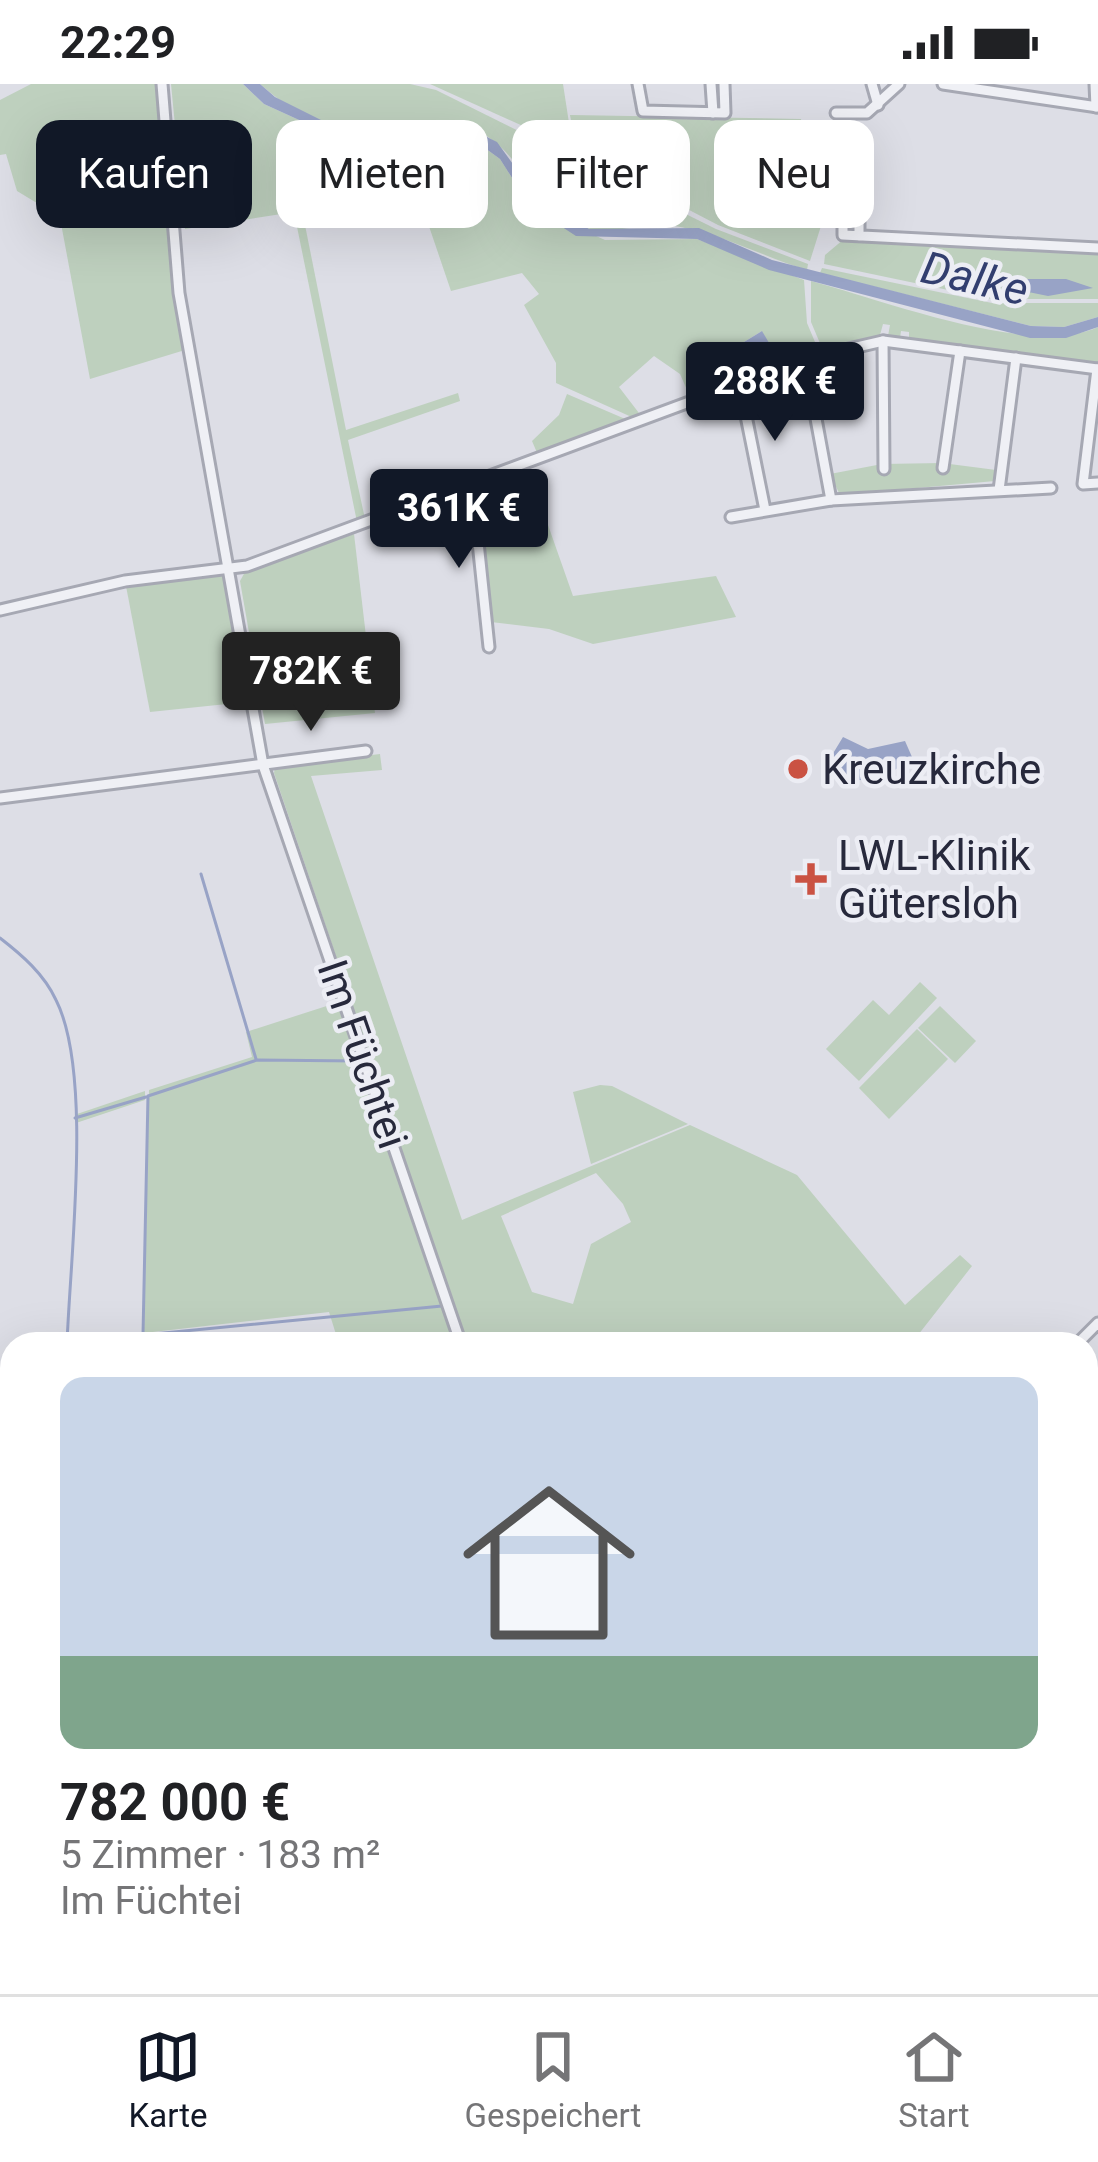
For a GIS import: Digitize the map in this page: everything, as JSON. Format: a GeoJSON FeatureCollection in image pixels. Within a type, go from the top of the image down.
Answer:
{"type":"FeatureCollection","features":[{"type":"Feature","properties":{"kind":"street","name":"Im Füchtei"},"geometry":{"type":"LineString","coordinates":[[162,84],[179,293],[263,765],[457,1332]]}},
{"type":"Feature","properties":{"kind":"street"},"geometry":{"type":"LineString","coordinates":[[638,84],[643,111],[725,113],[724,84]]}},
{"type":"Feature","properties":{"kind":"street"},"geometry":{"type":"LineString","coordinates":[[711,84],[713,113]]}},
{"type":"Feature","properties":{"kind":"street"},"geometry":{"type":"LineString","coordinates":[[872,84],[878,105]]}},
{"type":"Feature","properties":{"kind":"street"},"geometry":{"type":"LineString","coordinates":[[836,113],[867,113],[897,84]]}},
{"type":"Feature","properties":{"kind":"street"},"geometry":{"type":"LineString","coordinates":[[944,84],[1022,89],[1097,107],[1095,84]]}},
{"type":"Feature","properties":{"kind":"street"},"geometry":{"type":"LineString","coordinates":[[859,236],[1098,248]]}},
{"type":"Feature","properties":{"kind":"street"},"geometry":{"type":"LineString","coordinates":[[0,610],[125,581],[229,569],[472,485],[805,359],[883,341],[1097,369],[1083,484],[1098,483]]}},
{"type":"Feature","properties":{"kind":"street"},"geometry":{"type":"LineString","coordinates":[[883,341],[884,469]]}},
{"type":"Feature","properties":{"kind":"street"},"geometry":{"type":"LineString","coordinates":[[943,468],[960,351]]}},
{"type":"Feature","properties":{"kind":"street"},"geometry":{"type":"LineString","coordinates":[[999,490],[1016,358]]}},
{"type":"Feature","properties":{"kind":"street"},"geometry":{"type":"LineString","coordinates":[[805,359],[831,500]]}},
{"type":"Feature","properties":{"kind":"street"},"geometry":{"type":"LineString","coordinates":[[740,386],[765,510]]}},
{"type":"Feature","properties":{"kind":"street"},"geometry":{"type":"LineString","coordinates":[[472,485],[490,647]]}},
{"type":"Feature","properties":{"kind":"street"},"geometry":{"type":"LineString","coordinates":[[731,517],[831,500],[1052,488]]}},
{"type":"Feature","properties":{"kind":"street"},"geometry":{"type":"LineString","coordinates":[[0,799],[366,751]]}},
{"type":"Feature","properties":{"kind":"green space"},"geometry":{"type":"Polygon","coordinates":[[[31,84],[156,84],[159,120],[36,120],[36,202],[17,191],[6,154],[0,155],[0,100],[31,84]]]}},
{"type":"Feature","properties":{"kind":"green space"},"geometry":{"type":"Polygon","coordinates":[[[171,84],[243,84],[264,104],[299,120],[276,120],[276,215],[252,219],[252,120],[174,120],[171,84]]]}},
{"type":"Feature","properties":{"kind":"green space"},"geometry":{"type":"Polygon","coordinates":[[[260,84],[410,84],[436,90],[512,128],[512,160],[488,137],[488,120],[320,120],[291,107],[260,84]]]}},
{"type":"Feature","properties":{"kind":"green space"},"geometry":{"type":"Polygon","coordinates":[[[430,84],[563,84],[569,120],[512,121],[430,84]]]}},
{"type":"Feature","properties":{"kind":"green space"},"geometry":{"type":"Polygon","coordinates":[[[570,115],[801,120],[714,120],[714,223],[690,210],[690,120],[571,120],[570,115]]]}},
{"type":"Feature","properties":{"kind":"green space"},"geometry":{"type":"Polygon","coordinates":[[[488,150],[512,178],[512,228],[579,228],[605,240],[697,239],[804,280],[807,323],[815,342],[790,351],[791,359],[691,399],[680,374],[654,356],[619,387],[642,417],[636,419],[556,383],[556,363],[524,305],[539,294],[522,273],[451,291],[430,228],[488,228],[488,150]],[[762,331],[705,366],[737,371],[762,331]]]}},
{"type":"Feature","properties":{"kind":"green space"},"geometry":{"type":"Polygon","coordinates":[[[690,216],[808,264],[807,270],[683,228],[690,228],[690,216]]]}},
{"type":"Feature","properties":{"kind":"green space"},"geometry":{"type":"Polygon","coordinates":[[[62,228],[171,228],[185,350],[90,379],[62,228]]]}},
{"type":"Feature","properties":{"kind":"green space"},"geometry":{"type":"Polygon","coordinates":[[[297,228],[306,228],[346,430],[458,393],[460,401],[348,440],[365,519],[357,522],[297,228]]]}},
{"type":"Feature","properties":{"kind":"green space"},"geometry":{"type":"Polygon","coordinates":[[[726,228],[820,228],[810,261],[726,228]]]}},
{"type":"Feature","properties":{"kind":"green space"},"geometry":{"type":"Polygon","coordinates":[[[844,239],[1098,252],[1098,299],[991,299],[824,264],[825,255],[844,239]]]}},
{"type":"Feature","properties":{"kind":"green space"},"geometry":{"type":"Polygon","coordinates":[[[822,268],[992,303],[1098,303],[1098,317],[1064,327],[1031,326],[820,273],[822,268]]]}},
{"type":"Feature","properties":{"kind":"green space"},"geometry":{"type":"Polygon","coordinates":[[[811,281],[997,331],[1070,335],[1098,327],[1098,366],[909,339],[909,332],[901,331],[900,338],[888,336],[890,325],[883,324],[880,335],[822,348],[811,322],[811,281]]]}},
{"type":"Feature","properties":{"kind":"green space"},"geometry":{"type":"Polygon","coordinates":[[[567,394],[630,421],[538,455],[532,441],[559,415],[567,394]]]}},
{"type":"Feature","properties":{"kind":"green space"},"geometry":{"type":"Polygon","coordinates":[[[942,463],[996,470],[995,481],[840,495],[830,474],[882,464],[942,463]]]}},
{"type":"Feature","properties":{"kind":"green space"},"geometry":{"type":"Polygon","coordinates":[[[529,471],[573,596],[716,576],[736,617],[593,644],[549,629],[491,622],[479,490],[529,471]]]}},
{"type":"Feature","properties":{"kind":"green space"},"geometry":{"type":"Polygon","coordinates":[[[354,534],[375,713],[265,724],[240,581],[245,572],[354,534]]]}},
{"type":"Feature","properties":{"kind":"green space"},"geometry":{"type":"Polygon","coordinates":[[[224,573],[246,702],[150,712],[126,586],[224,573]]]}},
{"type":"Feature","properties":{"kind":"green space"},"geometry":{"type":"Polygon","coordinates":[[[380,754],[382,770],[311,776],[462,1220],[690,1125],[797,1175],[905,1305],[960,1255],[972,1266],[920,1332],[463,1332],[275,767],[380,754]],[[596,1173],[501,1216],[532,1292],[573,1304],[591,1244],[631,1222],[623,1204],[596,1173]]]}},
{"type":"Feature","properties":{"kind":"green space"},"geometry":{"type":"Polygon","coordinates":[[[920,982],[937,998],[859,1081],[826,1049],[873,1000],[889,1015],[920,982]]]}},
{"type":"Feature","properties":{"kind":"green space"},"geometry":{"type":"Polygon","coordinates":[[[339,1002],[452,1332],[335,1332],[329,1312],[144,1332],[149,1090],[252,1057],[246,1032],[339,1002]]]}},
{"type":"Feature","properties":{"kind":"green space"},"geometry":{"type":"Polygon","coordinates":[[[940,1006],[976,1041],[955,1063],[918,1028],[940,1006]]]}},
{"type":"Feature","properties":{"kind":"green space"},"geometry":{"type":"Polygon","coordinates":[[[917,1029],[948,1059],[889,1119],[859,1088],[917,1029]]]}},
{"type":"Feature","properties":{"kind":"green space"},"geometry":{"type":"Polygon","coordinates":[[[612,1086],[688,1124],[591,1164],[573,1092],[612,1086]]]}},
{"type":"Feature","properties":{"kind":"green space"},"geometry":{"type":"Polygon","coordinates":[[[145,1091],[145,1100],[76,1123],[77,1114],[145,1091]]]}},
{"type":"Feature","properties":{"kind":"water"},"geometry":{"type":"Polygon","coordinates":[[[243,84],[260,84],[321,120],[299,120],[264,104],[243,84]]]}},
{"type":"Feature","properties":{"kind":"water"},"geometry":{"type":"Polygon","coordinates":[[[488,138],[512,163],[512,178],[488,150],[488,138]]]}},
{"type":"Feature","properties":{"kind":"water"},"geometry":{"type":"Polygon","coordinates":[[[564,228],[699,228],[772,260],[1031,326],[1064,327],[1098,317],[1098,327],[1066,338],[1030,338],[769,270],[697,239],[576,236],[564,228]]]}},
{"type":"Feature","properties":{"kind":"water"},"geometry":{"type":"Polygon","coordinates":[[[1028,279],[1066,279],[1093,288],[1048,296],[998,286],[1028,279]]]}},
{"type":"Feature","properties":{"kind":"water"},"geometry":{"type":"Polygon","coordinates":[[[762,331],[775,353],[767,358],[731,372],[705,366],[762,331]]]}},
{"type":"Feature","properties":{"kind":"water"},"geometry":{"type":"Polygon","coordinates":[[[843,737],[868,749],[905,741],[912,757],[883,776],[853,779],[831,769],[829,760],[843,737]]]}},
{"type":"Feature","properties":{"kind":"waterway"},"geometry":{"type":"LineString","coordinates":[[201,874],[256,1059]]}},
{"type":"Feature","properties":{"kind":"waterway"},"geometry":{"type":"LineString","coordinates":[[0,938],[24,958],[56,1000],[74,1072],[77,1167],[68,1332]]}},
{"type":"Feature","properties":{"kind":"waterway"},"geometry":{"type":"LineString","coordinates":[[143,1332],[148,1096],[257,1060],[359,1061]]}},
{"type":"Feature","properties":{"kind":"waterway"},"geometry":{"type":"LineString","coordinates":[[75,1118],[146,1097]]}},
{"type":"Feature","properties":{"kind":"waterway"},"geometry":{"type":"LineString","coordinates":[[174,1332],[442,1306]]}},
{"type":"Feature","properties":{"kind":"place","name":"Kreuzkirche"},"geometry":{"type":"Point","coordinates":[798,769]}},
{"type":"Feature","properties":{"kind":"place","name":"LWL-Klinik Gütersloh"},"geometry":{"type":"Point","coordinates":[811,879]}},
{"type":"Feature","properties":{"kind":"water label","name":"Dalke"},"geometry":{"type":"Point","coordinates":[975,278]}}]}
